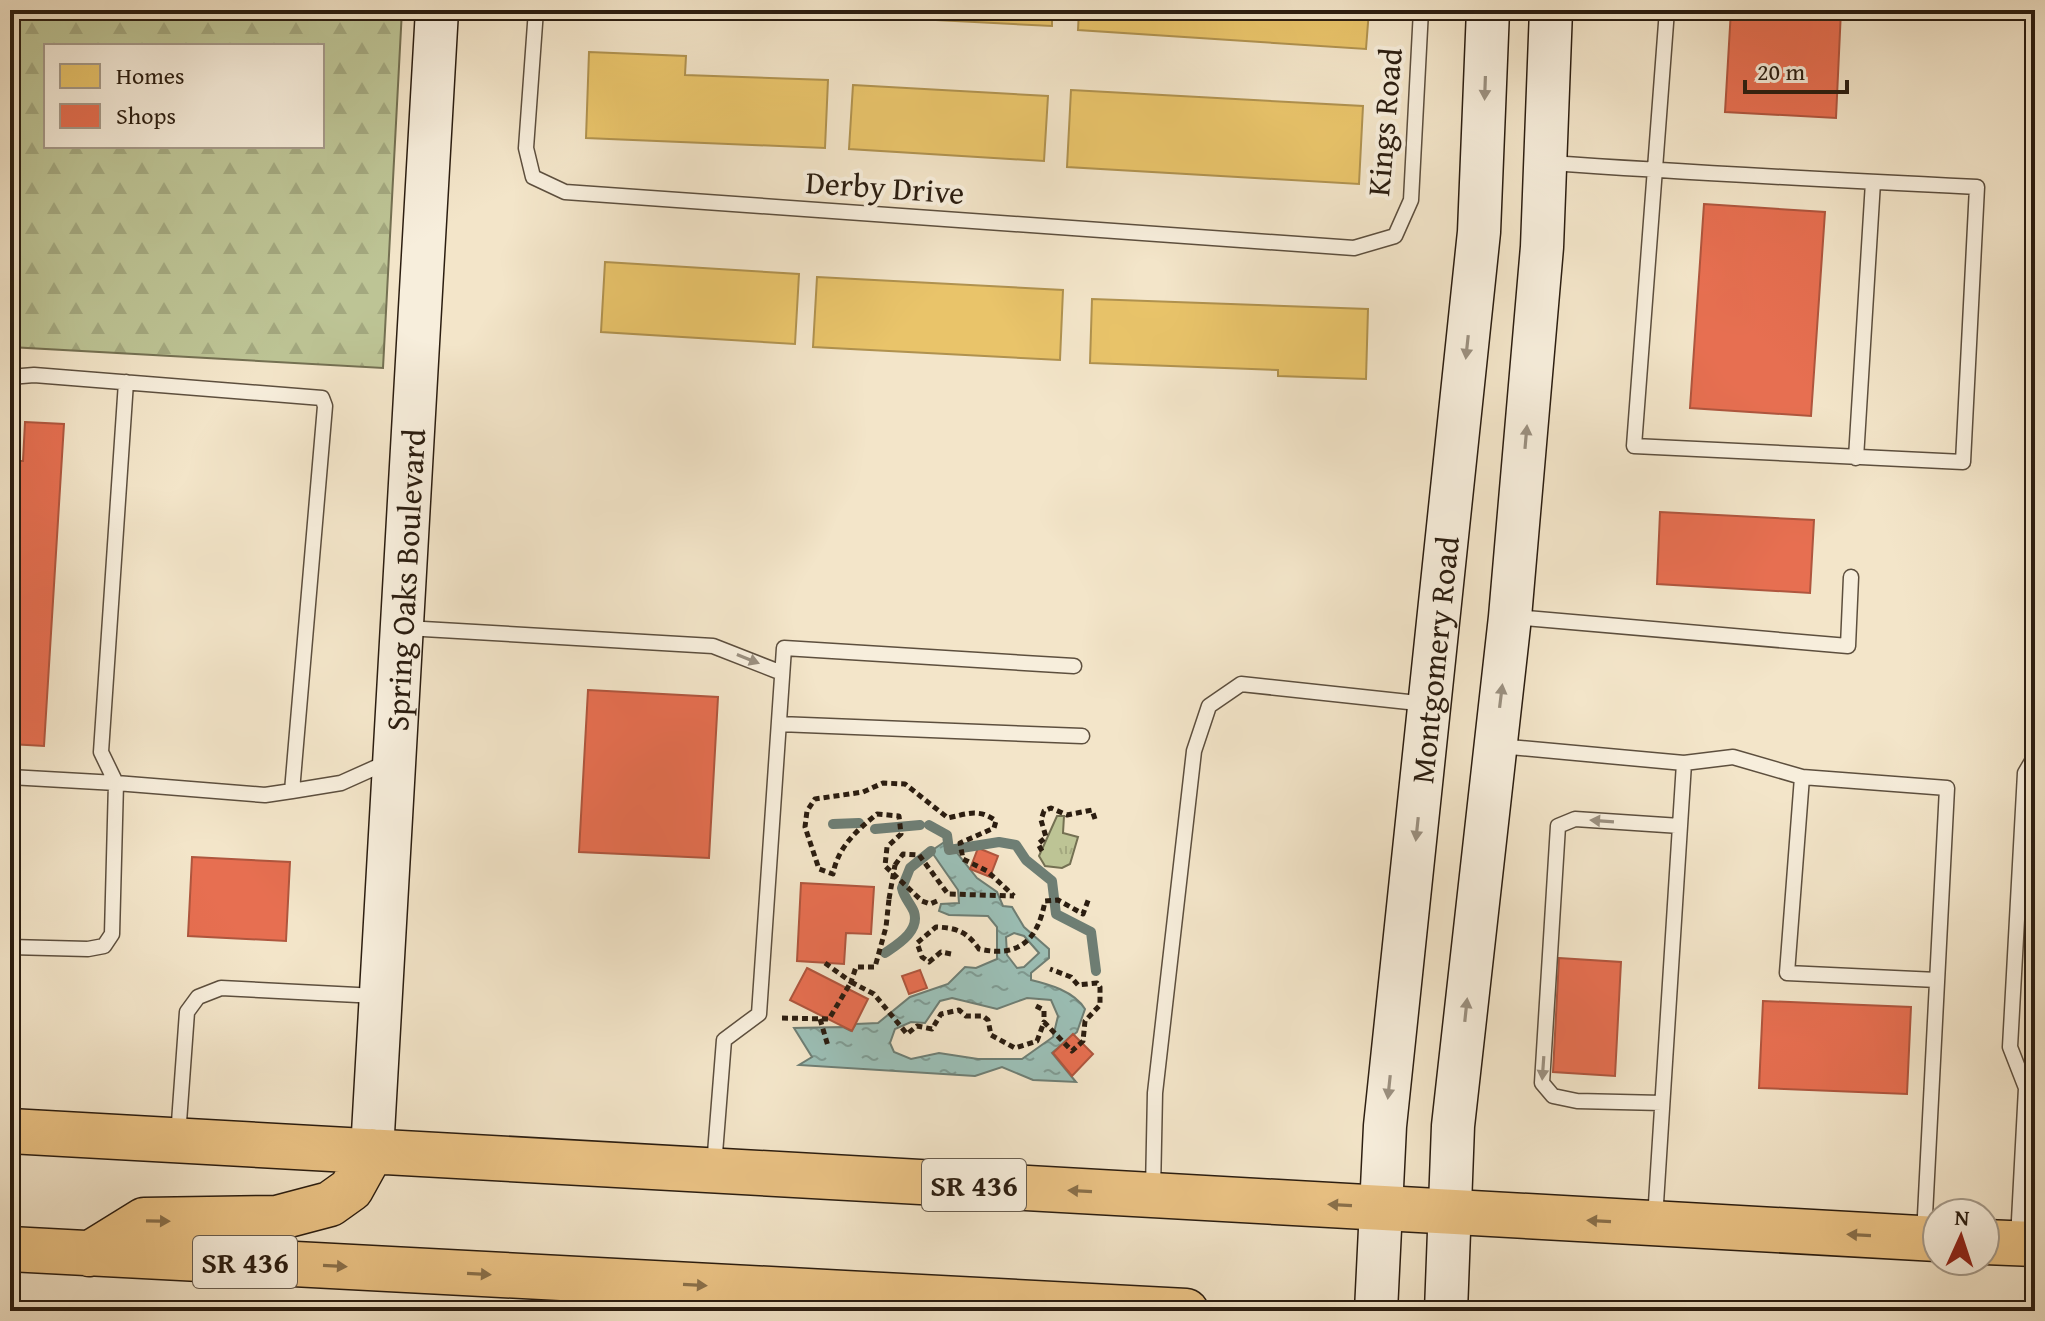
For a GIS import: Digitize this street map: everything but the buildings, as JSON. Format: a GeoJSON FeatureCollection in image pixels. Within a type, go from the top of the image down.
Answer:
{"type":"FeatureCollection","features":[{"type":"Feature","properties":{"kind":"main road","name":"Spring Oaks Boulevard"},"geometry":{"type":"LineString","coordinates":[[372,1151],[437,10]]}},
{"type":"Feature","properties":{"kind":"main road","name":"Montgomery Road"},"geometry":{"type":"LineString","coordinates":[[1376,1311],[1385,1126],[1479,232],[1488,10]]}},
{"type":"Feature","properties":{"kind":"main road"},"geometry":{"type":"LineString","coordinates":[[1446,1311],[1453,1126],[1510,617],[1541,262],[1551,10]]}},
{"type":"Feature","properties":{"kind":"main road","name":"SR 436"},"geometry":{"type":"LineString","coordinates":[[10,1131],[1921,1239]]}},
{"type":"Feature","properties":{"kind":"main road"},"geometry":{"type":"LineString","coordinates":[[89,1254],[144,1220],[277,1218],[330,1204],[351,1189],[372,1151]]}},
{"type":"Feature","properties":{"kind":"main road","name":"SR 436"},"geometry":{"type":"LineString","coordinates":[[10,1249],[617,1296],[1186,1311]]}},
{"type":"Feature","properties":{"kind":"lane","name":"Kings Road"},"geometry":{"type":"LineString","coordinates":[[1395,236],[1411,200],[1421,10]]}},
{"type":"Feature","properties":{"kind":"lane"},"geometry":{"type":"LineString","coordinates":[[1545,163],[1655,170],[1977,187],[1963,462],[1634,446],[1655,170],[1667,10]]}},
{"type":"Feature","properties":{"kind":"lane","name":"Derby Drive"},"geometry":{"type":"LineString","coordinates":[[535,14],[526,148],[533,177],[565,192],[1354,248],[1395,236]]}},
{"type":"Feature","properties":{"kind":"lane"},"geometry":{"type":"LineString","coordinates":[[1856,458],[1873,182]]}},
{"type":"Feature","properties":{"kind":"lane"},"geometry":{"type":"LineString","coordinates":[[10,377],[313,394],[322,398],[325,406],[292,791]]}},
{"type":"Feature","properties":{"kind":"lane"},"geometry":{"type":"LineString","coordinates":[[10,947],[88,949],[104,946],[112,934],[116,783],[101,752],[126,382]]}},
{"type":"Feature","properties":{"kind":"lane"},"geometry":{"type":"LineString","coordinates":[[1510,617],[1848,646],[1851,577]]}},
{"type":"Feature","properties":{"kind":"lane"},"geometry":{"type":"LineString","coordinates":[[402,627],[713,646],[782,673]]}},
{"type":"Feature","properties":{"kind":"lane"},"geometry":{"type":"LineString","coordinates":[[713,1170],[724,1040],[759,1014],[784,648],[1074,666]]}},
{"type":"Feature","properties":{"kind":"lane"},"geometry":{"type":"LineString","coordinates":[[1153,1195],[1155,1093],[1169,987],[1174,904],[1194,751],[1209,706],[1241,684],[1431,704]]}},
{"type":"Feature","properties":{"kind":"lane"},"geometry":{"type":"LineString","coordinates":[[779,724],[1082,736]]}},
{"type":"Feature","properties":{"kind":"lane"},"geometry":{"type":"LineString","coordinates":[[1495,746],[1684,763],[1733,757],[1802,777],[1947,788],[1937,980],[1931,1197]]}},
{"type":"Feature","properties":{"kind":"lane"},"geometry":{"type":"LineString","coordinates":[[2013,1243],[2030,1088],[2010,1047],[2025,773],[2035,756]]}},
{"type":"Feature","properties":{"kind":"lane"},"geometry":{"type":"LineString","coordinates":[[10,777],[265,795],[341,783],[394,760]]}},
{"type":"Feature","properties":{"kind":"lane"},"geometry":{"type":"LineString","coordinates":[[1655,1224],[1684,763]]}},
{"type":"Feature","properties":{"kind":"lane"},"geometry":{"type":"LineString","coordinates":[[1802,777],[1787,973],[1937,980]]}},
{"type":"Feature","properties":{"kind":"lane"},"geometry":{"type":"LineString","coordinates":[[1662,1103],[1577,1101],[1553,1096],[1542,1083],[1558,826],[1575,819],[1680,826]]}},
{"type":"Feature","properties":{"kind":"lane"},"geometry":{"type":"LineString","coordinates":[[178,1140],[187,1012],[198,997],[221,988],[381,996]]}},
{"type":"Feature","properties":{"kind":"path"},"geometry":{"type":"LineString","coordinates":[[780,1017],[829,1019],[851,982],[856,967],[875,967],[886,927],[889,899],[895,865],[903,854],[919,855],[948,894],[1014,896],[987,871],[963,859],[959,852],[960,843],[983,836],[994,828],[996,821],[976,811],[948,818],[905,784],[883,783],[863,792],[815,799],[807,811],[805,827],[816,852],[816,865],[833,874],[836,859],[858,830],[877,814],[899,816],[901,830],[896,841],[887,847],[885,866],[922,901],[930,904],[937,901]]}},
{"type":"Feature","properties":{"kind":"path"},"geometry":{"type":"LineString","coordinates":[[1042,851],[1038,844],[1046,837],[1041,820],[1044,811],[1051,808],[1067,815],[1092,810],[1096,822]]}},
{"type":"Feature","properties":{"kind":"path"},"geometry":{"type":"LineString","coordinates":[[951,954],[941,952],[929,962],[917,950],[917,943],[936,927],[951,927],[968,932],[979,949],[1007,952],[1025,944],[1045,901],[1055,899],[1083,914],[1089,898]]}},
{"type":"Feature","properties":{"kind":"path"},"geometry":{"type":"LineString","coordinates":[[825,963],[874,994],[907,1034],[917,1026],[932,1029],[941,1014],[959,1010],[966,1016],[983,1016],[988,1020],[991,1035],[1015,1048],[1037,1041],[1044,1022],[1044,1010],[1036,1006]]}},
{"type":"Feature","properties":{"kind":"path"},"geometry":{"type":"LineString","coordinates":[[1044,1022],[1072,1051],[1083,1041],[1085,1021],[1100,1005],[1100,987],[1097,983],[1078,985],[1068,975],[1050,969]]}},
{"type":"Feature","properties":{"kind":"path"},"geometry":{"type":"LineString","coordinates":[[820,1019],[828,1046]]}},
{"type":"Feature","properties":{"kind":"green space"},"geometry":{"type":"Polygon","coordinates":[[[10,10],[402,10],[383,368],[10,347],[10,10]]]}},
{"type":"Feature","properties":{"kind":"green space"},"geometry":{"type":"Polygon","coordinates":[[[1057,816],[1064,816],[1063,833],[1078,837],[1070,864],[1062,868],[1045,866],[1039,856],[1057,816]]]}},
{"type":"Feature","properties":{"kind":"water"},"geometry":{"type":"Polygon","coordinates":[[[943,843],[957,853],[977,878],[997,892],[1003,906],[1012,907],[1024,927],[1049,949],[1049,958],[1031,973],[1031,980],[1068,993],[1085,1009],[1077,1032],[1052,1053],[1076,1082],[1033,1080],[1002,1067],[975,1076],[799,1065],[812,1057],[794,1028],[843,1027],[851,1031],[856,1024],[878,1023],[910,997],[948,984],[965,967],[976,968],[997,959],[997,927],[988,916],[949,915],[939,911],[941,904],[959,903],[958,890],[931,851],[943,843]],[[1014,933],[1006,937],[1007,955],[1017,968],[1024,967],[1039,953],[1024,936],[1014,933]],[[952,998],[940,1001],[925,1023],[911,1022],[895,1029],[890,1043],[894,1052],[911,1059],[939,1053],[978,1059],[1022,1059],[1053,1037],[1058,1016],[1051,1000],[1027,998],[997,1009],[952,998]]]}},
{"type":"Feature","properties":{"kind":"waterway"},"geometry":{"type":"LineString","coordinates":[[833,824],[859,823]]}},
{"type":"Feature","properties":{"kind":"waterway"},"geometry":{"type":"LineString","coordinates":[[875,829],[920,825]]}},
{"type":"Feature","properties":{"kind":"waterway"},"geometry":{"type":"LineString","coordinates":[[929,825],[947,835],[949,850],[999,842],[1016,845],[1026,860],[1052,881],[1056,914],[1091,932],[1096,971]]}},
{"type":"Feature","properties":{"kind":"waterway"},"geometry":{"type":"LineString","coordinates":[[885,953],[907,936],[914,925],[914,912],[902,888],[910,868],[931,851]]}}]}
